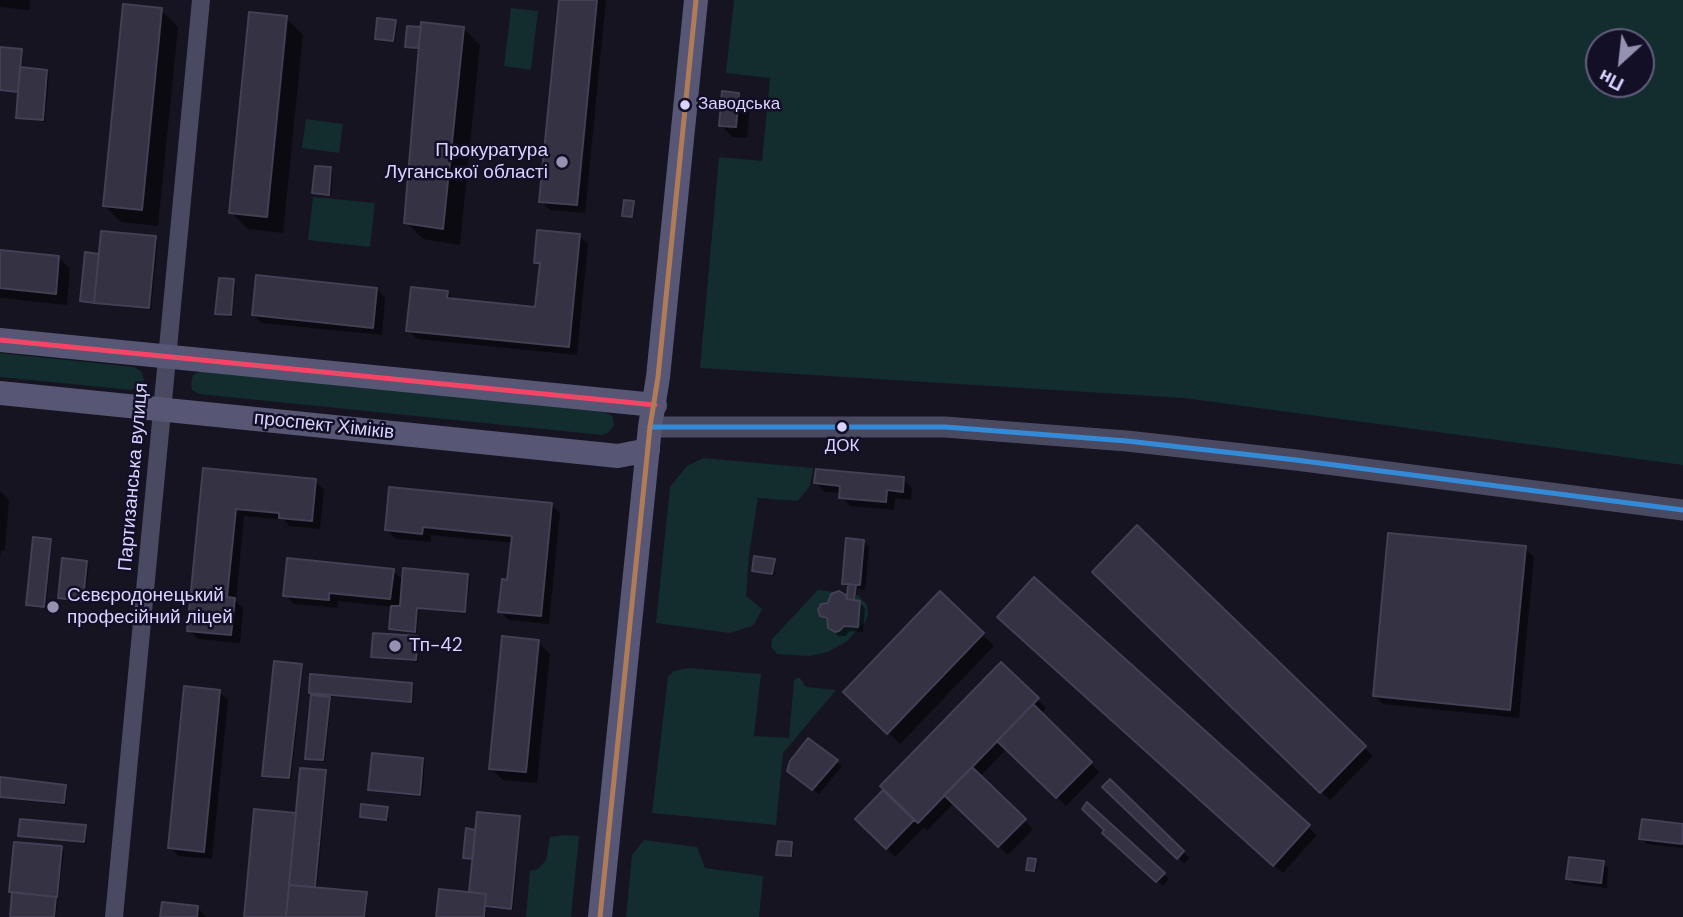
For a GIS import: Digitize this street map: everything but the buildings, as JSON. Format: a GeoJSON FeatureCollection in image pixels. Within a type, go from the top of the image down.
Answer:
{"type":"FeatureCollection","features":[{"type":"Feature","properties":{"kind":"main road"},"geometry":{"type":"LineString","coordinates":[[600,917],[696,0]]}},
{"type":"Feature","properties":{"kind":"main road","name":"проспект Хіміків"},"geometry":{"type":"LineString","coordinates":[[0,340],[167,356],[651,427]]}},
{"type":"Feature","properties":{"kind":"main road","name":"проспект Хіміків"},"geometry":{"type":"LineString","coordinates":[[0,393],[618,456],[651,427]]}},
{"type":"Feature","properties":{"kind":"street","name":"Партизанська вулиця"},"geometry":{"type":"LineString","coordinates":[[114,917],[201,0]]}},
{"type":"Feature","properties":{"kind":"street","name":"проспект Хіміків"},"geometry":{"type":"LineString","coordinates":[[651,427],[945,427],[1114,440],[1296,460],[1683,510]]}},
{"type":"Feature","properties":{"kind":"green space"},"geometry":{"type":"Polygon","coordinates":[[[734,0],[1683,0],[1683,465],[1184,398],[700,368],[719,157],[762,161],[770,78],[726,73],[734,0]]]}},
{"type":"Feature","properties":{"kind":"green space"},"geometry":{"type":"Polygon","coordinates":[[[511,8],[538,11],[531,70],[504,66],[511,8]]]}},
{"type":"Feature","properties":{"kind":"green space"},"geometry":{"type":"Polygon","coordinates":[[[306,119],[343,124],[339,153],[302,148],[306,119]]]}},
{"type":"Feature","properties":{"kind":"green space"},"geometry":{"type":"Polygon","coordinates":[[[313,197],[375,203],[370,247],[308,240],[313,197]]]}},
{"type":"Feature","properties":{"kind":"green space"},"geometry":{"type":"Polygon","coordinates":[[[0,353],[134,367],[141,371],[144,380],[139,387],[131,390],[0,377],[0,353]]]}},
{"type":"Feature","properties":{"kind":"green space"},"geometry":{"type":"Polygon","coordinates":[[[201,371],[604,412],[612,416],[614,425],[609,432],[602,435],[199,394],[192,390],[191,382],[193,375],[201,371]]]}},
{"type":"Feature","properties":{"kind":"green space"},"geometry":{"type":"Polygon","coordinates":[[[703,458],[813,468],[810,486],[798,501],[758,498],[746,596],[762,609],[754,625],[730,633],[656,623],[670,487],[687,466],[703,458]]]}},
{"type":"Feature","properties":{"kind":"green space"},"geometry":{"type":"Polygon","coordinates":[[[818,590],[858,595],[867,605],[868,615],[865,622],[846,642],[828,652],[809,656],[777,654],[771,647],[772,639],[818,590]]]}},
{"type":"Feature","properties":{"kind":"green space"},"geometry":{"type":"Polygon","coordinates":[[[689,668],[761,674],[754,736],[789,738],[794,680],[797,678],[800,678],[806,687],[836,690],[783,753],[776,825],[652,813],[668,677],[674,671],[689,668]]]}},
{"type":"Feature","properties":{"kind":"green space"},"geometry":{"type":"Polygon","coordinates":[[[579,836],[571,917],[526,917],[530,871],[538,869],[546,860],[550,837],[579,836]]]}},
{"type":"Feature","properties":{"kind":"green space"},"geometry":{"type":"Polygon","coordinates":[[[644,840],[697,847],[705,868],[763,876],[759,917],[626,917],[632,855],[644,840]]]}},
{"type":"Feature","properties":{"kind":"transit line"},"geometry":{"type":"LineString","coordinates":[[600,917],[696,0]]}},
{"type":"Feature","properties":{"kind":"transit line"},"geometry":{"type":"LineString","coordinates":[[0,340],[655,405]]}},
{"type":"Feature","properties":{"kind":"transit line"},"geometry":{"type":"LineString","coordinates":[[650,427],[945,427],[1127,441],[1683,510]]}},
{"type":"Feature","properties":{"kind":"place","name":"Заводська"},"geometry":{"type":"Point","coordinates":[685,105]}},
{"type":"Feature","properties":{"kind":"place","name":"Прокуратура Луганської області"},"geometry":{"type":"Point","coordinates":[562,162]}},
{"type":"Feature","properties":{"kind":"place","name":"ДОК"},"geometry":{"type":"Point","coordinates":[842,427]}},
{"type":"Feature","properties":{"kind":"place","name":"Сєвєродонецький професійний ліцей"},"geometry":{"type":"Point","coordinates":[53,607]}},
{"type":"Feature","properties":{"kind":"place","name":"Тп-42"},"geometry":{"type":"Point","coordinates":[395,646]}}]}
